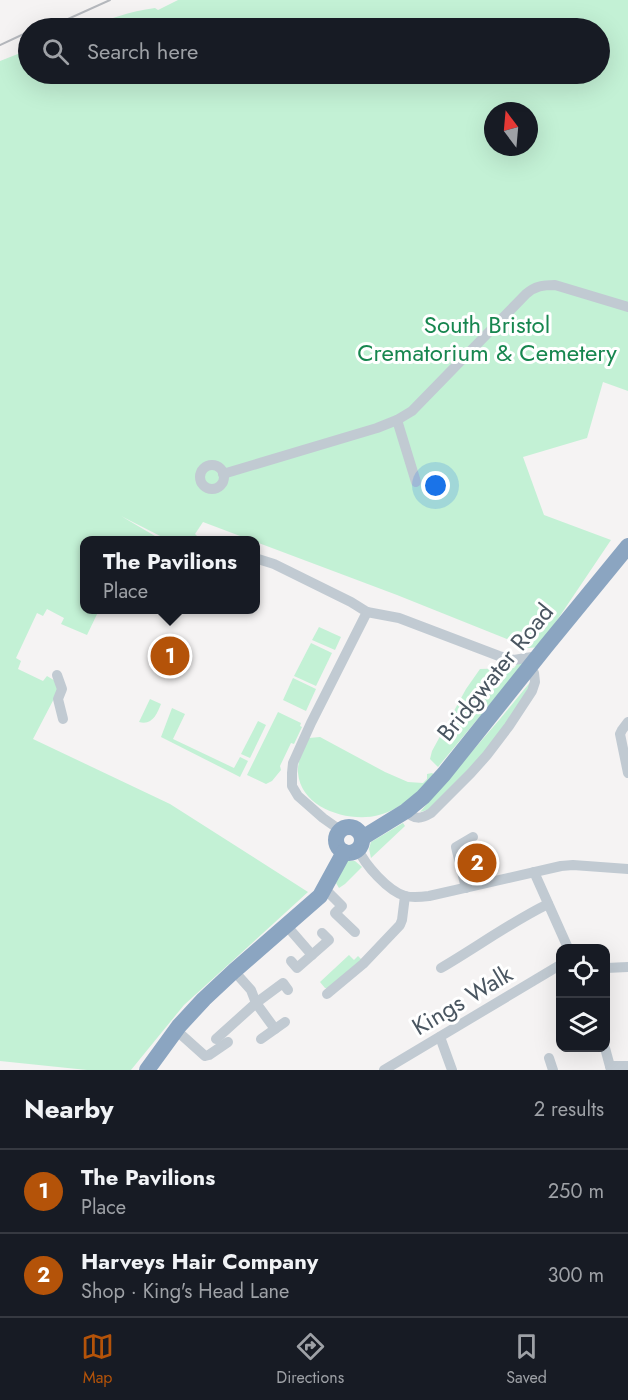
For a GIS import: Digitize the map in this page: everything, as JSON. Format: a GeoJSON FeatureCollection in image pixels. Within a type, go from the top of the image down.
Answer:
{"type":"FeatureCollection","features":[{"type":"Feature","properties":{"kind":"highway","name":"Bridgwater Road"},"geometry":{"type":"LineString","coordinates":[[147,1070],[176,1030],[204,999],[320,896],[350,841],[399,815],[423,797],[628,546]]}},
{"type":"Feature","properties":{"kind":"street"},"geometry":{"type":"LineString","coordinates":[[224,474],[397,420],[412,411],[526,294],[536,287],[555,285],[628,307]]}},
{"type":"Feature","properties":{"kind":"street"},"geometry":{"type":"LineString","coordinates":[[397,420],[416,483]]}},
{"type":"Feature","properties":{"kind":"street"},"geometry":{"type":"LineString","coordinates":[[260,560],[274,564],[368,612],[399,618],[498,656],[534,662]]}},
{"type":"Feature","properties":{"kind":"street"},"geometry":{"type":"LineString","coordinates":[[368,612],[293,763],[292,786],[298,796],[350,841],[366,863],[394,890],[405,896],[422,897],[566,865],[628,869]]}},
{"type":"Feature","properties":{"kind":"street"},"geometry":{"type":"LineString","coordinates":[[57,675],[62,689],[58,699],[63,719]]}},
{"type":"Feature","properties":{"kind":"street"},"geometry":{"type":"LineString","coordinates":[[628,722],[620,734],[628,773]]}},
{"type":"Feature","properties":{"kind":"street"},"geometry":{"type":"LineString","coordinates":[[465,888],[456,847],[473,837]]}},
{"type":"Feature","properties":{"kind":"street"},"geometry":{"type":"LineString","coordinates":[[534,872],[566,944]]}},
{"type":"Feature","properties":{"kind":"street"},"geometry":{"type":"LineString","coordinates":[[327,885],[342,906],[335,913],[355,932]]}},
{"type":"Feature","properties":{"kind":"street"},"geometry":{"type":"LineString","coordinates":[[326,994],[361,966],[400,925],[405,896]]}},
{"type":"Feature","properties":{"kind":"street"},"geometry":{"type":"LineString","coordinates":[[441,968],[516,921],[548,904]]}},
{"type":"Feature","properties":{"kind":"street"},"geometry":{"type":"LineString","coordinates":[[286,926],[312,955]]}},
{"type":"Feature","properties":{"kind":"street"},"geometry":{"type":"LineString","coordinates":[[291,961],[297,968],[329,940],[322,933]]}},
{"type":"Feature","properties":{"kind":"street"},"geometry":{"type":"LineString","coordinates":[[610,968],[628,967]]}},
{"type":"Feature","properties":{"kind":"street","name":"Kings Walk"},"geometry":{"type":"LineString","coordinates":[[386,1070],[556,968]]}},
{"type":"Feature","properties":{"kind":"street"},"geometry":{"type":"LineString","coordinates":[[234,971],[251,990],[256,1003],[275,1029]]}},
{"type":"Feature","properties":{"kind":"street"},"geometry":{"type":"LineString","coordinates":[[216,1039],[227,1022],[283,983],[288,990]]}},
{"type":"Feature","properties":{"kind":"street"},"geometry":{"type":"LineString","coordinates":[[261,1040],[285,1022]]}},
{"type":"Feature","properties":{"kind":"street"},"geometry":{"type":"LineString","coordinates":[[176,1030],[205,1056],[228,1042]]}},
{"type":"Feature","properties":{"kind":"street"},"geometry":{"type":"LineString","coordinates":[[440,1037],[453,1070]]}},
{"type":"Feature","properties":{"kind":"street"},"geometry":{"type":"LineString","coordinates":[[606,1052],[611,1068],[628,1066]]}},
{"type":"Feature","properties":{"kind":"street"},"geometry":{"type":"LineString","coordinates":[[549,1058],[553,1070]]}},
{"type":"Feature","properties":{"kind":"green space","name":"South Bristol Crematorium & Cemetery"},"geometry":{"type":"Polygon","coordinates":[[[178,0],[628,0],[628,391],[603,382],[587,438],[523,457],[544,515],[611,540],[539,647],[529,648],[260,543],[260,536],[240,536],[203,522],[195,534],[197,536],[160,536],[121,516],[155,536],[80,536],[80,614],[97,614],[87,635],[61,624],[64,618],[47,609],[43,616],[37,613],[16,658],[21,661],[18,669],[43,681],[47,676],[57,682],[58,691],[33,739],[170,804],[308,892],[184,1005],[131,1070],[87,1070],[0,1061],[0,61],[18,54],[18,84],[610,84],[610,18],[113,18],[155,8],[158,10],[178,0]]]}},
{"type":"Feature","properties":{"kind":"green space"},"geometry":{"type":"Polygon","coordinates":[[[319,627],[341,637],[335,650],[312,640],[319,627]]]}},
{"type":"Feature","properties":{"kind":"green space"},"geometry":{"type":"Polygon","coordinates":[[[311,643],[332,653],[316,686],[294,676],[311,643]]]}},
{"type":"Feature","properties":{"kind":"green space"},"geometry":{"type":"Polygon","coordinates":[[[524,663],[438,767],[430,759],[432,751],[466,689],[480,669],[514,668],[517,664],[524,663]]]}},
{"type":"Feature","properties":{"kind":"green space"},"geometry":{"type":"Polygon","coordinates":[[[293,678],[316,689],[306,711],[283,700],[293,678]]]}},
{"type":"Feature","properties":{"kind":"green space"},"geometry":{"type":"Polygon","coordinates":[[[532,680],[533,684],[485,755],[431,809],[420,812],[500,719],[532,680]]]}},
{"type":"Feature","properties":{"kind":"green space"},"geometry":{"type":"Polygon","coordinates":[[[150,699],[161,704],[158,712],[151,721],[139,722],[150,699]]]}},
{"type":"Feature","properties":{"kind":"green space"},"geometry":{"type":"Polygon","coordinates":[[[172,708],[185,714],[173,739],[234,768],[240,757],[248,761],[240,777],[161,737],[172,708]]]}},
{"type":"Feature","properties":{"kind":"green space"},"geometry":{"type":"Polygon","coordinates":[[[278,712],[301,723],[302,727],[294,744],[291,743],[280,766],[281,770],[272,781],[266,784],[247,775],[278,712]]]}},
{"type":"Feature","properties":{"kind":"green space"},"geometry":{"type":"Polygon","coordinates":[[[258,721],[266,725],[250,758],[241,754],[258,721]]]}},
{"type":"Feature","properties":{"kind":"green space"},"geometry":{"type":"Polygon","coordinates":[[[320,737],[408,782],[423,783],[427,779],[427,774],[435,775],[410,799],[387,812],[367,817],[341,815],[317,804],[301,785],[298,773],[299,759],[309,738],[320,737]]]}},
{"type":"Feature","properties":{"kind":"green space"},"geometry":{"type":"Polygon","coordinates":[[[403,823],[405,826],[371,858],[369,849],[371,842],[403,823]]]}},
{"type":"Feature","properties":{"kind":"green space"},"geometry":{"type":"Polygon","coordinates":[[[347,861],[355,861],[362,867],[339,888],[336,883],[347,861]]]}},
{"type":"Feature","properties":{"kind":"green space"},"geometry":{"type":"Polygon","coordinates":[[[349,955],[354,960],[358,956],[362,960],[328,988],[325,988],[320,982],[349,955]]]}},
{"type":"Feature","properties":{"kind":"railway"},"geometry":{"type":"LineString","coordinates":[[70,18],[110,0]]}},
{"type":"Feature","properties":{"kind":"railway"},"geometry":{"type":"LineString","coordinates":[[0,45],[18,37]]}},
{"type":"Feature","properties":{"kind":"place","name":"The Pavilions"},"geometry":{"type":"Point","coordinates":[170,656]}},
{"type":"Feature","properties":{"kind":"place","name":"Harveys Hair Company"},"geometry":{"type":"Point","coordinates":[477,863]}}]}
